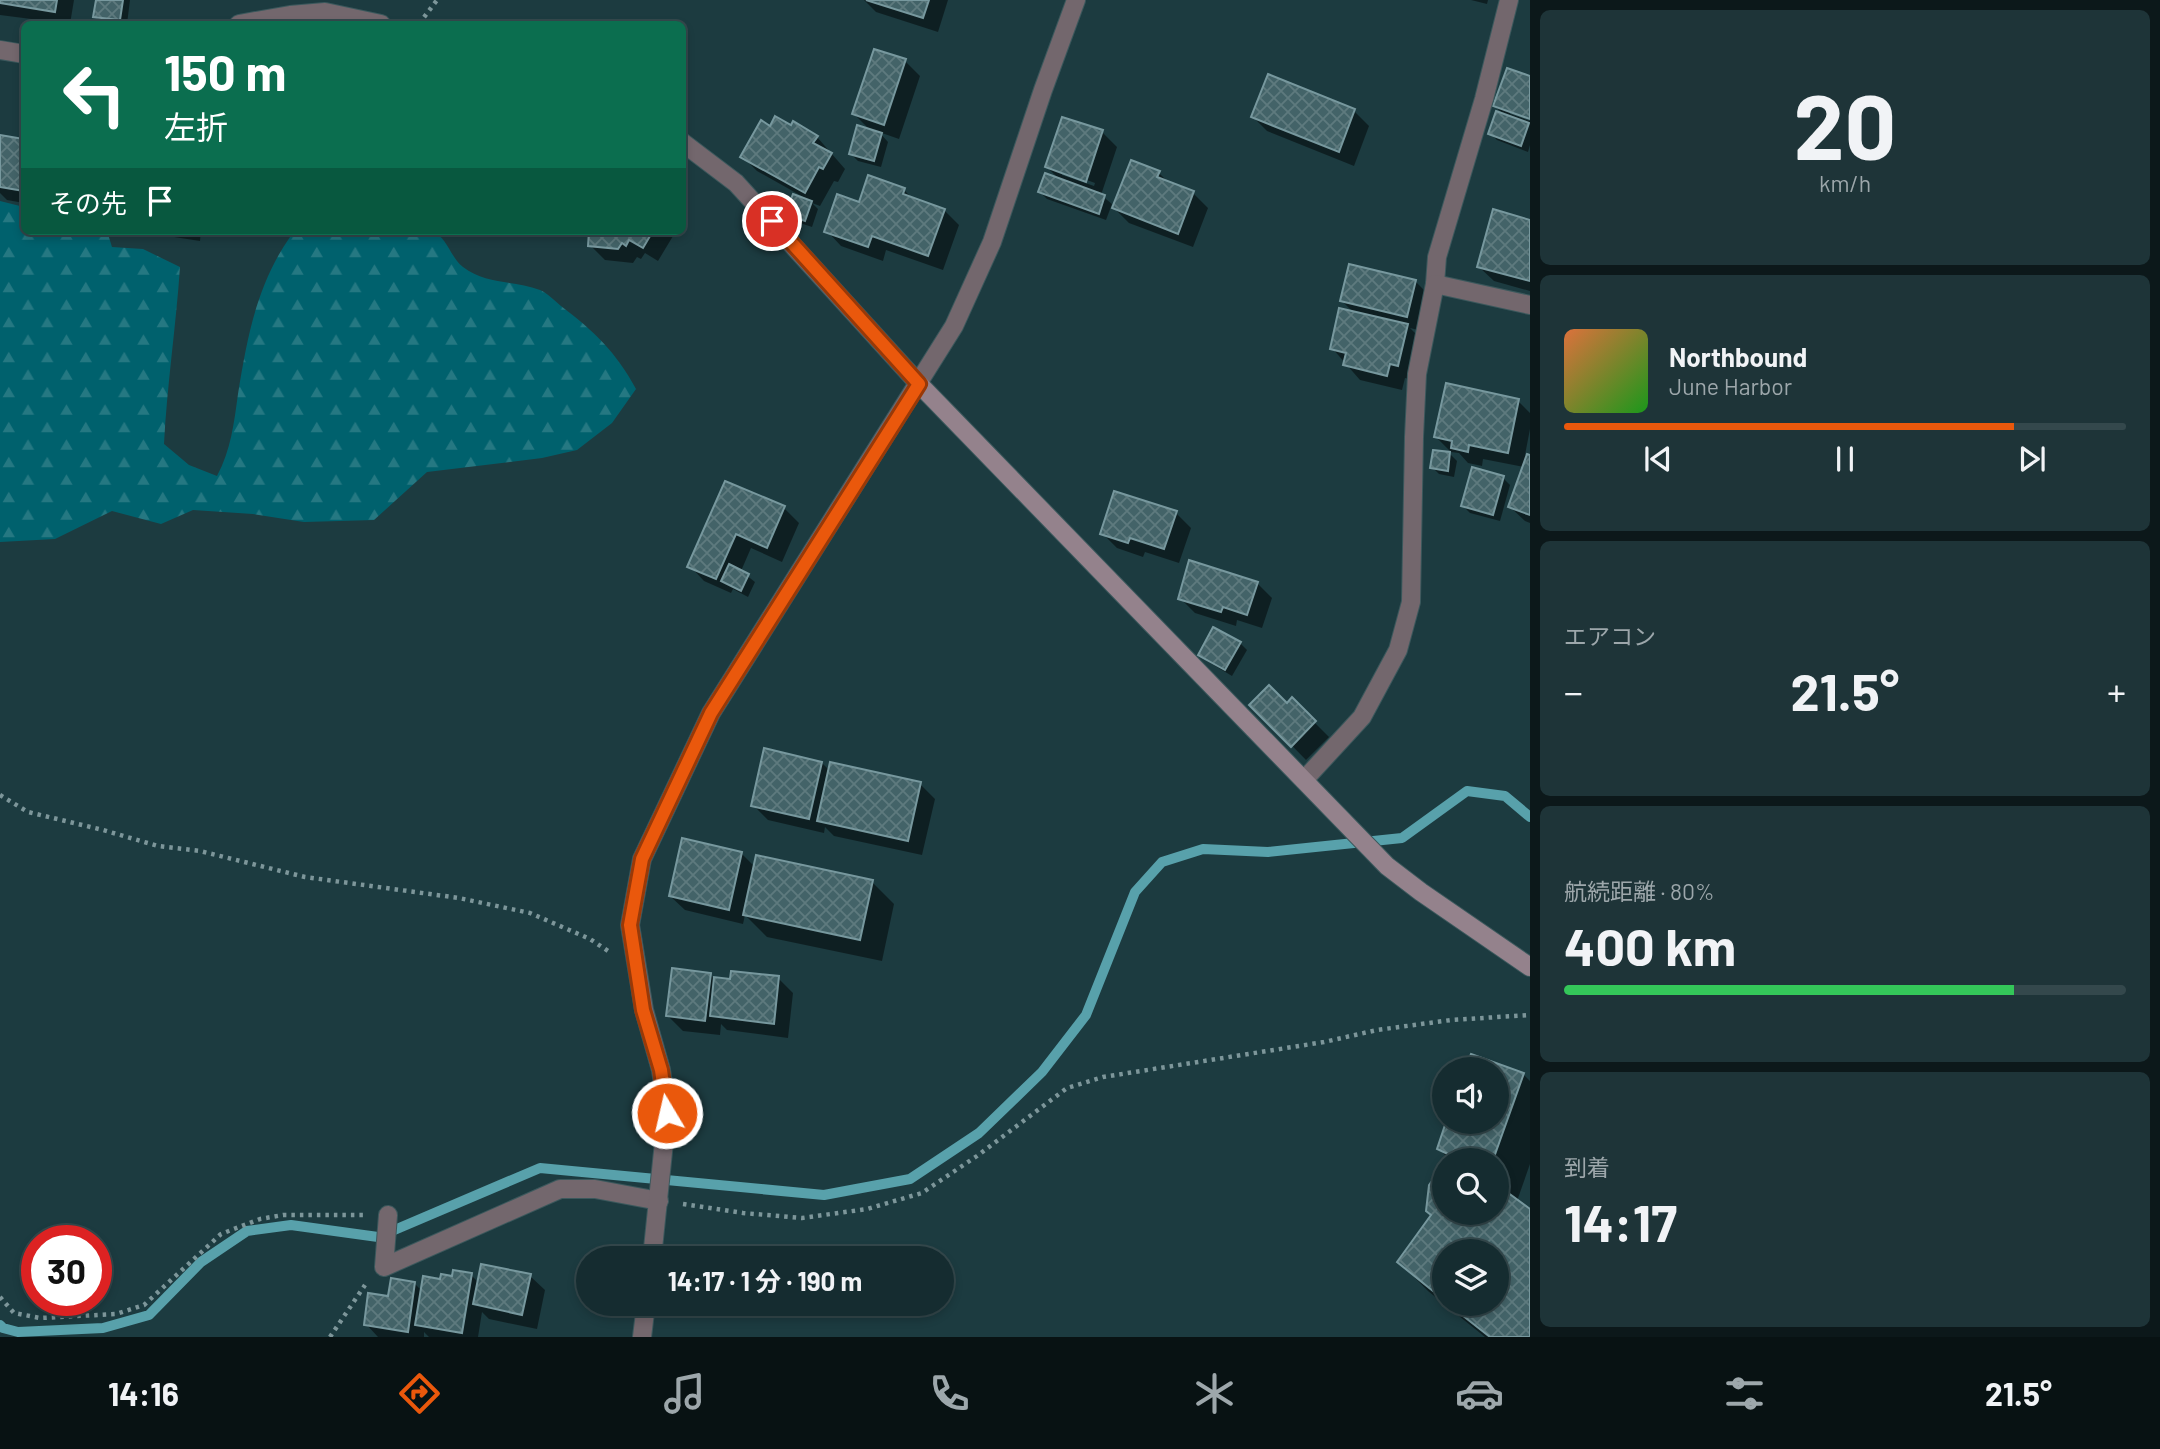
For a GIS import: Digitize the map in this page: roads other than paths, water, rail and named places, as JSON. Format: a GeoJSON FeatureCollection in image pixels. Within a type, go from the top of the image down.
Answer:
{"type":"FeatureCollection","features":[{"type":"Feature","properties":{"kind":"street"},"geometry":{"type":"LineString","coordinates":[[653,1246],[667,1113],[661,1070],[643,1010],[630,925],[642,859],[711,713],[954,326],[992,242],[1076,0]]}},
{"type":"Feature","properties":{"kind":"street"},"geometry":{"type":"LineString","coordinates":[[1304,780],[1362,717],[1398,650],[1411,602],[1417,374],[1435,284],[1437,257],[1484,99],[1509,0]]}},
{"type":"Feature","properties":{"kind":"street"},"geometry":{"type":"LineString","coordinates":[[256,21],[325,12],[367,21]]}},
{"type":"Feature","properties":{"kind":"street"},"geometry":{"type":"LineString","coordinates":[[0,50],[21,54]]}},
{"type":"Feature","properties":{"kind":"street"},"geometry":{"type":"LineString","coordinates":[[686,145],[736,183],[919,384],[1387,866],[1420,892],[1530,967]]}},
{"type":"Feature","properties":{"kind":"street"},"geometry":{"type":"LineString","coordinates":[[1435,284],[1530,305]]}},
{"type":"Feature","properties":{"kind":"street"},"geometry":{"type":"LineString","coordinates":[[388,1215],[384,1267],[560,1189],[595,1189],[659,1200]]}},
{"type":"Feature","properties":{"kind":"street"},"geometry":{"type":"LineString","coordinates":[[642,1337],[645,1316]]}},
{"type":"Feature","properties":{"kind":"waterway"},"geometry":{"type":"LineString","coordinates":[[0,1325],[18,1332],[103,1328],[149,1315],[201,1262],[247,1231],[291,1225],[378,1237],[540,1168],[824,1195],[910,1179],[979,1133],[1042,1072],[1086,1015],[1135,892],[1162,862],[1203,849],[1268,852],[1402,838],[1467,791],[1505,796],[1530,817]]}}]}
